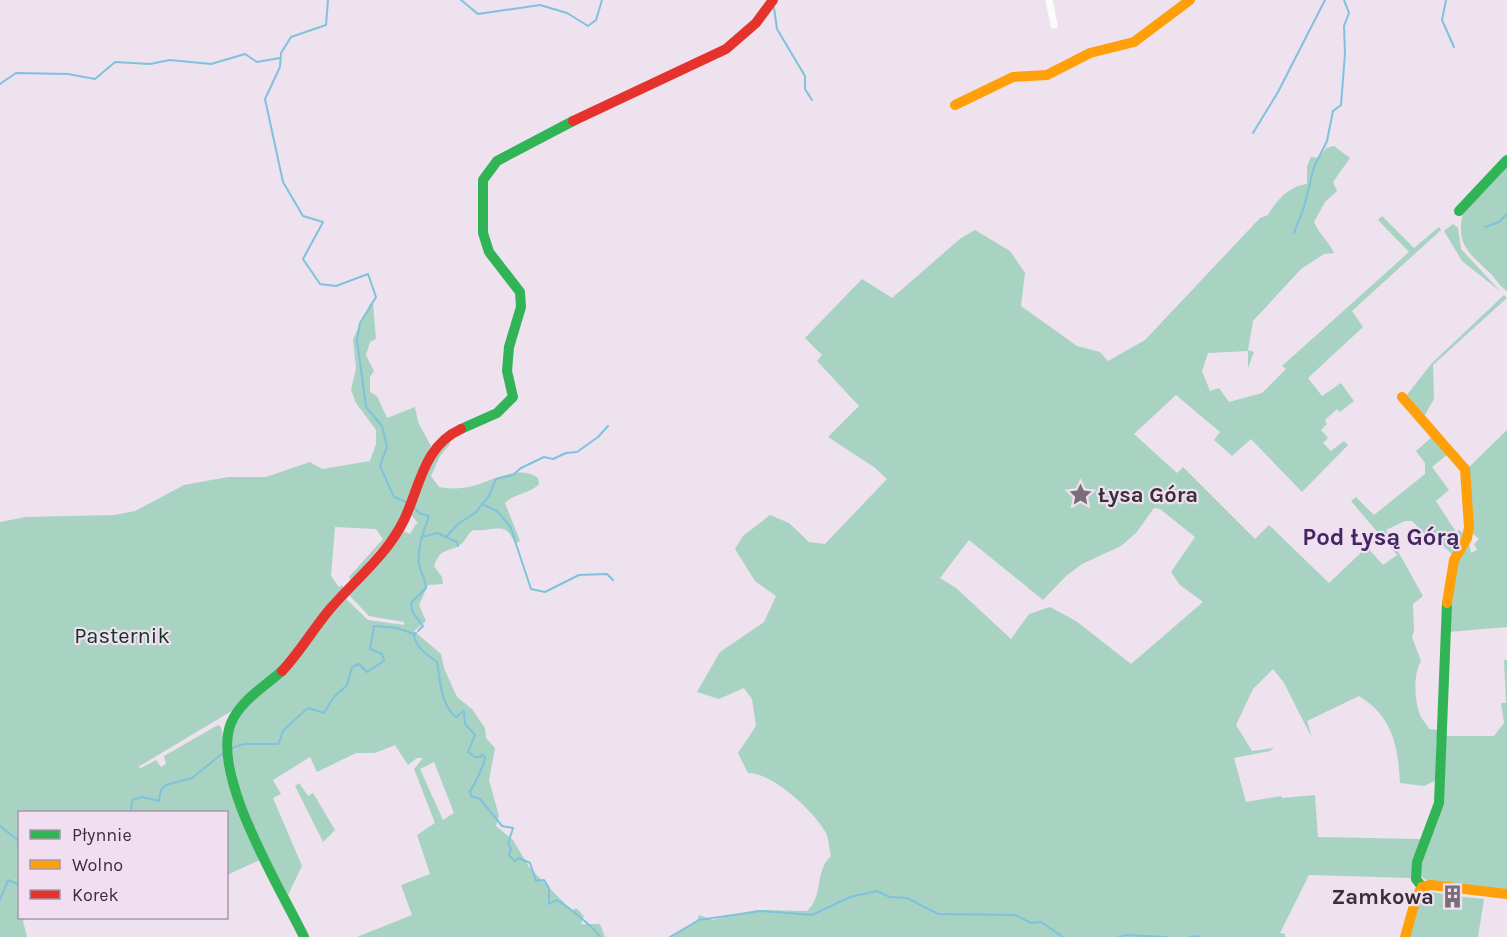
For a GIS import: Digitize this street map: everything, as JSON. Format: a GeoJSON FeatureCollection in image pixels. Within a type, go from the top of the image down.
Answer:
{"type":"FeatureCollection","features":[{"type":"Feature","properties":{"kind":"street"},"geometry":{"type":"LineString","coordinates":[[304,937],[248,823],[234,782],[228,729],[235,712],[282,672],[331,608],[397,532],[412,506],[429,460],[439,444],[459,430],[494,415],[507,406],[513,397],[507,370],[509,347],[521,307],[520,292],[489,252],[483,232],[481,197],[483,180],[497,161],[573,121],[726,49],[756,23],[773,0]]}},
{"type":"Feature","properties":{"kind":"street"},"geometry":{"type":"LineString","coordinates":[[1049,0],[1054,25]]}},
{"type":"Feature","properties":{"kind":"street"},"geometry":{"type":"LineString","coordinates":[[955,105],[1013,77],[1047,75],[1090,53],[1134,42],[1190,0]]}},
{"type":"Feature","properties":{"kind":"street"},"geometry":{"type":"LineString","coordinates":[[1459,211],[1507,160]]}},
{"type":"Feature","properties":{"kind":"street"},"geometry":{"type":"LineString","coordinates":[[1402,397],[1465,469],[1470,527],[1467,538],[1454,560],[1447,599],[1439,803],[1417,862],[1416,879],[1422,887]]}},
{"type":"Feature","properties":{"kind":"street"},"geometry":{"type":"LineString","coordinates":[[1405,937],[1416,898],[1422,887],[1431,885],[1507,894]]}},
{"type":"Feature","properties":{"kind":"green space"},"geometry":{"type":"Polygon","coordinates":[[[1334,146],[1350,158],[1333,182],[1337,191],[1325,202],[1314,222],[1334,253],[1324,254],[1301,269],[1253,321],[1248,350],[1254,352],[1248,368],[1248,351],[1208,353],[1202,371],[1210,391],[1219,388],[1229,402],[1262,393],[1286,369],[1282,366],[1409,252],[1378,220],[1382,216],[1414,248],[1439,227],[1441,230],[1352,311],[1363,327],[1308,378],[1322,396],[1341,383],[1354,401],[1340,412],[1337,409],[1325,420],[1327,424],[1321,430],[1328,438],[1323,443],[1331,451],[1344,441],[1348,445],[1302,492],[1251,439],[1232,456],[1214,440],[1220,432],[1176,395],[1134,434],[1177,473],[1183,467],[1255,539],[1269,525],[1329,583],[1367,547],[1383,565],[1397,555],[1351,501],[1356,497],[1374,515],[1425,474],[1425,463],[1416,451],[1433,436],[1448,454],[1432,467],[1449,490],[1436,501],[1456,532],[1460,530],[1465,537],[1454,556],[1442,545],[1429,538],[1412,521],[1405,521],[1386,530],[1423,596],[1413,604],[1414,631],[1412,637],[1421,661],[1416,681],[1416,696],[1421,717],[1429,729],[1439,730],[1436,746],[1437,780],[1424,786],[1400,783],[1398,757],[1392,734],[1379,713],[1359,696],[1307,721],[1312,738],[1284,683],[1273,669],[1253,689],[1236,725],[1252,751],[1274,748],[1270,751],[1234,758],[1246,802],[1281,796],[1282,798],[1315,795],[1318,837],[1419,839],[1422,841],[1412,878],[1309,875],[1280,933],[1285,934],[1285,937],[672,937],[697,921],[699,915],[713,920],[756,910],[807,911],[816,898],[822,869],[831,856],[826,833],[803,805],[769,779],[748,773],[738,753],[756,726],[752,699],[744,688],[719,699],[697,692],[720,652],[764,622],[776,596],[755,581],[735,549],[743,536],[770,515],[789,523],[809,542],[825,544],[887,479],[874,467],[828,437],[859,406],[817,361],[822,355],[805,338],[862,279],[892,298],[961,238],[975,230],[1010,251],[1025,273],[1021,306],[1077,346],[1100,352],[1108,361],[1145,340],[1260,218],[1268,215],[1284,195],[1307,184],[1307,166],[1311,157],[1319,158],[1326,148],[1334,146]],[[1154,508],[1136,533],[1121,546],[1082,564],[1066,576],[1043,600],[969,540],[940,578],[956,588],[1011,639],[1029,614],[1050,607],[1076,621],[1131,664],[1203,602],[1180,585],[1171,572],[1195,537],[1160,509],[1154,508]]]}},
{"type":"Feature","properties":{"kind":"green space"},"geometry":{"type":"Polygon","coordinates":[[[1507,162],[1507,291],[1466,247],[1462,240],[1461,222],[1464,210],[1507,162]]]}},
{"type":"Feature","properties":{"kind":"green space"},"geometry":{"type":"Polygon","coordinates":[[[1453,224],[1458,228],[1461,249],[1500,291],[1462,261],[1444,231],[1453,224]]]}},
{"type":"Feature","properties":{"kind":"green space"},"geometry":{"type":"Polygon","coordinates":[[[1504,295],[1507,298],[1433,365],[1434,399],[1423,418],[1406,396],[1432,363],[1504,295]]]}},
{"type":"Feature","properties":{"kind":"green space","name":"Pasternik"},"geometry":{"type":"Polygon","coordinates":[[[373,303],[376,339],[370,342],[366,355],[374,371],[370,377],[370,392],[377,396],[387,418],[415,407],[418,422],[431,446],[400,523],[351,581],[349,577],[383,539],[376,529],[335,527],[331,576],[339,587],[342,585],[344,589],[292,656],[230,712],[138,767],[141,768],[156,760],[161,767],[166,764],[164,756],[218,725],[221,727],[234,787],[260,860],[228,875],[228,811],[18,811],[18,919],[24,919],[27,937],[0,937],[0,522],[26,517],[114,515],[135,511],[184,485],[228,477],[266,477],[310,462],[322,469],[370,461],[376,444],[376,430],[356,403],[351,390],[356,368],[353,339],[370,304],[373,303]]]}},
{"type":"Feature","properties":{"kind":"green space"},"geometry":{"type":"Polygon","coordinates":[[[1507,430],[1507,627],[1448,632],[1455,565],[1469,543],[1471,553],[1477,550],[1474,544],[1479,539],[1471,532],[1467,469],[1507,430]]]}},
{"type":"Feature","properties":{"kind":"green space"},"geometry":{"type":"Polygon","coordinates":[[[450,441],[431,476],[439,487],[469,487],[514,473],[531,474],[538,478],[539,484],[505,503],[520,541],[516,543],[504,529],[473,530],[464,542],[439,556],[434,566],[442,577],[443,584],[428,585],[419,605],[426,621],[414,631],[441,654],[444,668],[457,697],[472,709],[485,728],[486,738],[495,748],[489,780],[499,816],[496,826],[513,840],[529,867],[572,911],[576,908],[584,916],[581,924],[600,924],[605,937],[357,937],[412,915],[401,885],[430,874],[417,835],[435,823],[414,769],[423,758],[417,758],[408,765],[395,745],[375,753],[356,753],[317,772],[310,757],[273,780],[281,794],[273,798],[302,866],[288,895],[258,837],[238,785],[230,739],[236,716],[344,597],[368,620],[404,625],[404,622],[369,616],[349,595],[403,531],[410,534],[418,524],[411,514],[435,453],[450,441]],[[434,762],[420,769],[443,820],[454,813],[434,762]]]}},
{"type":"Feature","properties":{"kind":"green space"},"geometry":{"type":"Polygon","coordinates":[[[1504,660],[1507,660],[1507,891],[1428,881],[1419,875],[1421,859],[1436,821],[1444,736],[1494,736],[1504,723],[1501,703],[1506,703],[1504,660]]]}},
{"type":"Feature","properties":{"kind":"green space"},"geometry":{"type":"Polygon","coordinates":[[[299,783],[308,796],[313,793],[335,830],[323,842],[295,786],[299,783]]]}},
{"type":"Feature","properties":{"kind":"green space"},"geometry":{"type":"Polygon","coordinates":[[[1425,891],[1450,895],[1449,898],[1454,899],[1455,896],[1484,899],[1478,937],[1409,937],[1420,897],[1425,891]]]}},
{"type":"Feature","properties":{"kind":"waterway"},"geometry":{"type":"LineString","coordinates":[[328,0],[326,25],[291,37],[281,53],[280,67],[265,99],[283,182],[303,216],[323,222],[303,259],[320,284],[336,286],[368,274],[376,297],[360,323],[357,340],[366,407],[382,426],[387,447],[380,466],[394,497],[408,503]]}},
{"type":"Feature","properties":{"kind":"waterway"},"geometry":{"type":"LineString","coordinates":[[461,0],[478,14],[540,5],[567,13],[588,26],[596,20],[602,0]]}},
{"type":"Feature","properties":{"kind":"waterway"},"geometry":{"type":"LineString","coordinates":[[1253,133],[1278,92],[1325,0]]}},
{"type":"Feature","properties":{"kind":"waterway"},"geometry":{"type":"LineString","coordinates":[[1294,233],[1304,207],[1314,167],[1327,141],[1333,111],[1341,105],[1345,53],[1344,26],[1349,13],[1344,0]]}},
{"type":"Feature","properties":{"kind":"waterway"},"geometry":{"type":"LineString","coordinates":[[1446,0],[1442,20],[1454,47]]}},
{"type":"Feature","properties":{"kind":"waterway"},"geometry":{"type":"LineString","coordinates":[[774,8],[777,29],[805,76],[805,89],[812,100]]}},
{"type":"Feature","properties":{"kind":"waterway"},"geometry":{"type":"LineString","coordinates":[[0,84],[16,73],[68,74],[95,79],[115,62],[150,64],[170,60],[211,64],[245,54],[257,62],[280,58]]}},
{"type":"Feature","properties":{"kind":"waterway"},"geometry":{"type":"LineString","coordinates":[[1485,227],[1499,222],[1507,214]]}},
{"type":"Feature","properties":{"kind":"waterway"},"geometry":{"type":"LineString","coordinates":[[421,537],[438,533],[446,537],[458,524],[475,513],[489,496],[496,479],[513,475],[521,468],[544,457],[553,459],[566,453],[577,452],[598,437],[608,426]]}},
{"type":"Feature","properties":{"kind":"waterway"},"geometry":{"type":"LineString","coordinates":[[482,504],[497,511],[510,526],[531,589],[545,592],[579,575],[607,574],[613,580]]}},
{"type":"Feature","properties":{"kind":"waterway"},"geometry":{"type":"LineString","coordinates":[[415,508],[419,513],[429,516],[419,551],[420,567],[426,588],[411,603],[413,613],[423,626],[418,631]]}},
{"type":"Feature","properties":{"kind":"waterway"},"geometry":{"type":"LineString","coordinates":[[448,538],[457,542],[458,546]]}},
{"type":"Feature","properties":{"kind":"waterway"},"geometry":{"type":"LineString","coordinates":[[232,748],[244,744],[278,744],[283,731],[308,708],[324,713],[333,698],[347,685],[352,667],[359,664],[367,672],[384,661],[382,654],[370,649],[374,626],[397,628],[416,633]]}},
{"type":"Feature","properties":{"kind":"waterway"},"geometry":{"type":"LineString","coordinates":[[414,634],[419,647],[437,662],[447,706],[456,717],[464,711],[465,724],[475,735],[468,752],[475,757],[481,757],[482,754],[485,757],[470,791],[471,796],[480,799],[502,826],[513,828],[508,844],[511,848],[509,855],[515,861],[519,858],[530,863],[536,881],[544,880],[549,888],[549,904],[556,900],[560,902],[587,923],[600,937]]}},
{"type":"Feature","properties":{"kind":"waterway"},"geometry":{"type":"LineString","coordinates":[[131,811],[132,800],[142,797],[159,801],[161,790],[166,785],[192,778],[223,753]]}},
{"type":"Feature","properties":{"kind":"waterway"},"geometry":{"type":"LineString","coordinates":[[0,826],[18,840]]}},
{"type":"Feature","properties":{"kind":"waterway"},"geometry":{"type":"LineString","coordinates":[[0,900],[8,880],[18,884]]}},
{"type":"Feature","properties":{"kind":"waterway"},"geometry":{"type":"LineString","coordinates":[[670,937],[699,920],[761,911],[812,915],[850,897],[877,891],[890,897],[907,898],[938,914],[1015,915],[1031,923],[1041,922],[1063,937]]}},
{"type":"Feature","properties":{"kind":"waterway"},"geometry":{"type":"LineString","coordinates":[[1119,937],[1126,935],[1166,937]]}},
{"type":"Feature","properties":{"kind":"waterway"},"geometry":{"type":"LineString","coordinates":[[1190,937],[1198,936]]}},
{"type":"Feature","properties":{"kind":"traffic: fast"},"geometry":{"type":"LineString","coordinates":[[461,429],[497,413],[513,397],[507,371],[509,347],[521,307],[520,292],[489,252],[483,233],[483,180],[497,161],[573,121]]}},
{"type":"Feature","properties":{"kind":"traffic: fast"},"geometry":{"type":"LineString","coordinates":[[1459,211],[1507,160]]}},
{"type":"Feature","properties":{"kind":"traffic: fast"},"geometry":{"type":"LineString","coordinates":[[1422,887],[1416,879],[1417,862],[1439,803],[1447,603]]}},
{"type":"Feature","properties":{"kind":"traffic: fast"},"geometry":{"type":"LineString","coordinates":[[282,671],[240,708],[231,723],[227,745],[230,772],[251,832],[304,937]]}},
{"type":"Feature","properties":{"kind":"traffic: slow"},"geometry":{"type":"LineString","coordinates":[[955,105],[1013,77],[1047,75],[1090,53],[1134,42],[1190,0]]}},
{"type":"Feature","properties":{"kind":"traffic: slow"},"geometry":{"type":"LineString","coordinates":[[1402,397],[1465,469],[1469,527],[1467,538],[1454,560],[1447,603]]}},
{"type":"Feature","properties":{"kind":"traffic: slow"},"geometry":{"type":"LineString","coordinates":[[1422,887],[1431,885],[1507,894]]}},
{"type":"Feature","properties":{"kind":"traffic: slow"},"geometry":{"type":"LineString","coordinates":[[1405,937],[1416,898],[1422,887]]}},
{"type":"Feature","properties":{"kind":"traffic: jam"},"geometry":{"type":"LineString","coordinates":[[573,121],[726,49],[756,23],[773,0]]}},
{"type":"Feature","properties":{"kind":"traffic: jam"},"geometry":{"type":"LineString","coordinates":[[282,671],[330,609],[389,545],[404,520],[430,457],[448,436],[461,429]]}},
{"type":"Feature","properties":{"kind":"place","name":"Łysa Góra"},"geometry":{"type":"Point","coordinates":[1080,495]}},
{"type":"Feature","properties":{"kind":"place","name":"Zamkowa"},"geometry":{"type":"Point","coordinates":[1452,897]}},
{"type":"Feature","properties":{"kind":"district","name":"Pod Łysą Górą"},"geometry":{"type":"Point","coordinates":[1381,537]}}]}
